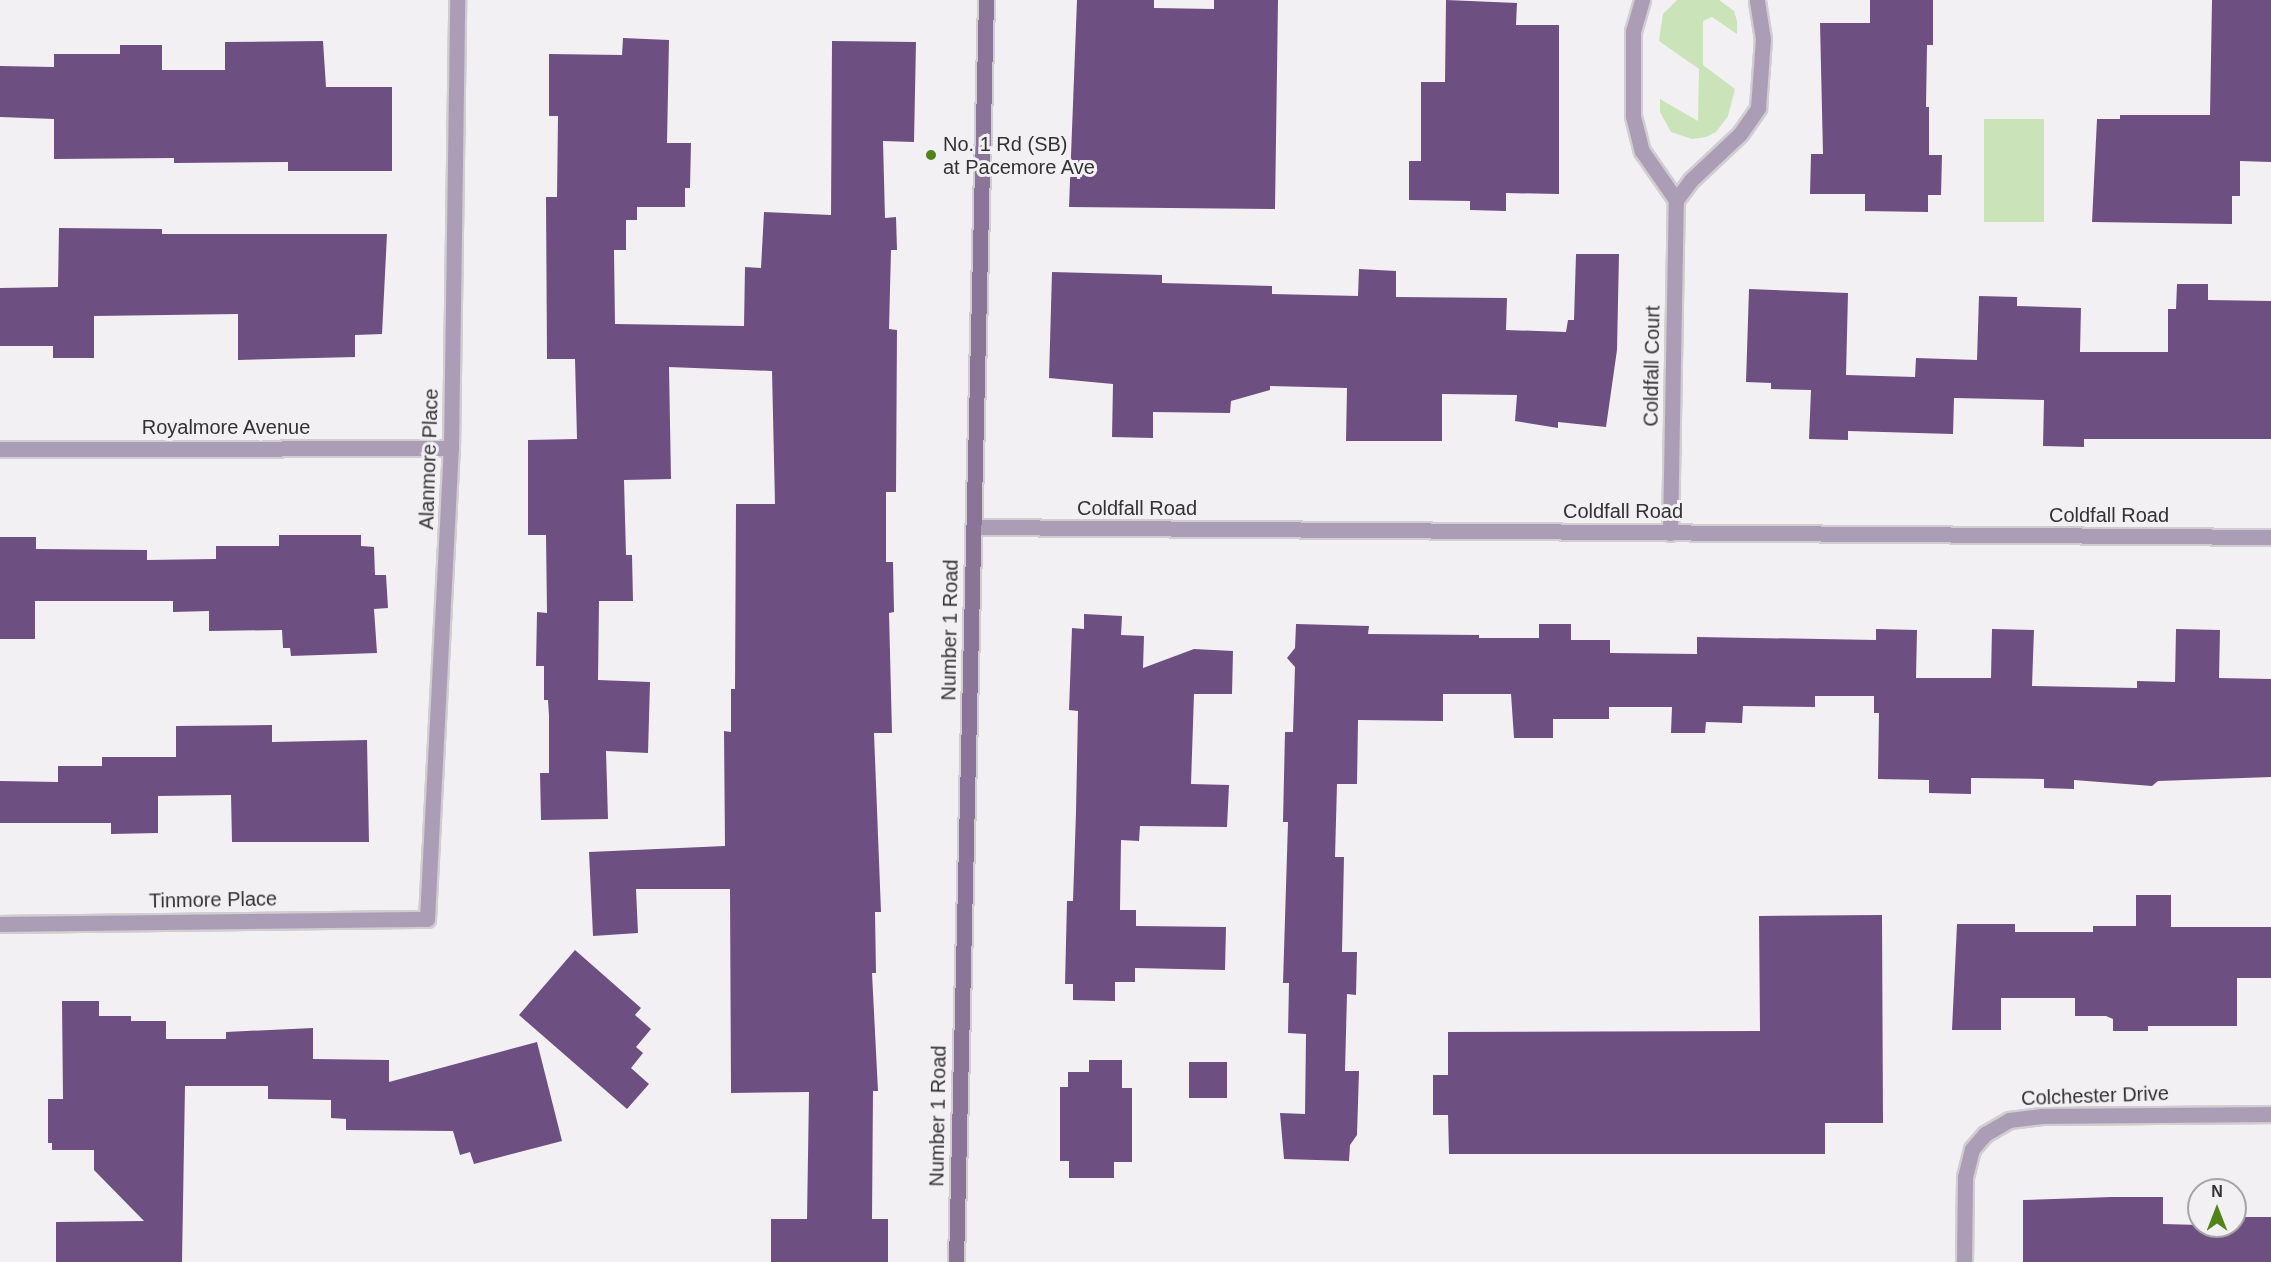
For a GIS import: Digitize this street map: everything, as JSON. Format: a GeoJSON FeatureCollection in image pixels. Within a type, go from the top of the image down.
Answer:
{"type":"FeatureCollection","features":[{"type":"Feature","properties":{"kind":"main road","name":"Number 1 Road"},"geometry":{"type":"LineString","coordinates":[[956,1262],[986,0]]}},
{"type":"Feature","properties":{"kind":"street","name":"Alanmore Place"},"geometry":{"type":"LineString","coordinates":[[427,919],[452,448],[457,0]]}},
{"type":"Feature","properties":{"kind":"street"},"geometry":{"type":"LineString","coordinates":[[1642,0],[1633,31],[1634,116],[1642,151],[1676,200],[1690,180],[1740,134],[1758,108],[1763,39],[1757,0]]}},
{"type":"Feature","properties":{"kind":"street","name":"Coldfall Court"},"geometry":{"type":"LineString","coordinates":[[1670,533],[1676,200]]}},
{"type":"Feature","properties":{"kind":"street","name":"Royalmore Avenue"},"geometry":{"type":"LineString","coordinates":[[0,448],[452,448]]}},
{"type":"Feature","properties":{"kind":"street","name":"Coldfall Road"},"geometry":{"type":"LineString","coordinates":[[974,528],[2271,537]]}},
{"type":"Feature","properties":{"kind":"street","name":"Tinmore Place"},"geometry":{"type":"LineString","coordinates":[[0,924],[427,919]]}},
{"type":"Feature","properties":{"kind":"street","name":"Colchester Drive"},"geometry":{"type":"LineString","coordinates":[[1964,1262],[1965,1177],[1972,1149],[1985,1134],[2009,1120],[2042,1116],[2271,1114]]}},
{"type":"Feature","properties":{"kind":"green space"},"geometry":{"type":"Polygon","coordinates":[[[1677,0],[1719,0],[1734,11],[1737,21],[1737,34],[1712,17],[1703,21],[1703,65],[1735,89],[1728,116],[1716,132],[1706,137],[1692,139],[1671,132],[1660,112],[1660,99],[1698,121],[1699,69],[1659,41],[1663,14],[1677,0]]]}},
{"type":"Feature","properties":{"kind":"green space"},"geometry":{"type":"Polygon","coordinates":[[[1984,119],[2044,119],[2044,222],[1984,222],[1984,119]]]}},
{"type":"Feature","properties":{"kind":"building"},"geometry":{"type":"Polygon","coordinates":[[[1077,0],[1154,0],[1154,8],[1214,9],[1214,0],[1278,0],[1275,209],[1069,207],[1077,0]]]}},
{"type":"Feature","properties":{"kind":"building"},"geometry":{"type":"Polygon","coordinates":[[[1446,0],[1517,3],[1516,25],[1559,25],[1559,194],[1506,193],[1506,211],[1470,210],[1470,201],[1409,200],[1409,161],[1421,161],[1421,82],[1445,82],[1446,0]]]}},
{"type":"Feature","properties":{"kind":"building"},"geometry":{"type":"Polygon","coordinates":[[[1870,0],[1933,0],[1933,45],[1927,45],[1926,107],[1929,107],[1929,155],[1942,155],[1941,195],[1928,195],[1928,212],[1865,211],[1865,194],[1810,194],[1811,154],[1823,154],[1820,23],[1870,23],[1870,0]]]}},
{"type":"Feature","properties":{"kind":"building"},"geometry":{"type":"Polygon","coordinates":[[[2212,0],[2271,0],[2271,162],[2240,161],[2240,196],[2232,196],[2232,224],[2092,222],[2097,119],[2120,119],[2120,115],[2210,115],[2212,0]]]}},
{"type":"Feature","properties":{"kind":"building"},"geometry":{"type":"Polygon","coordinates":[[[623,38],[669,40],[667,143],[691,143],[690,188],[685,188],[685,207],[637,207],[637,220],[626,220],[626,250],[614,250],[615,324],[744,326],[745,267],[761,268],[764,212],[831,215],[832,41],[916,42],[914,142],[883,141],[885,218],[896,217],[897,250],[891,250],[889,329],[897,330],[896,492],[886,492],[886,562],[893,562],[894,612],[889,613],[892,733],[874,733],[881,912],[875,912],[876,973],[872,973],[878,1091],[873,1091],[872,1219],[888,1219],[888,1262],[771,1262],[771,1219],[807,1219],[809,1092],[731,1093],[730,889],[636,889],[638,933],[593,936],[589,852],[725,846],[724,731],[731,732],[731,689],[735,689],[736,504],[775,504],[772,371],[669,367],[671,479],[624,480],[626,555],[632,555],[633,601],[599,601],[598,680],[650,682],[648,753],[606,751],[608,819],[541,820],[540,773],[549,773],[549,716],[548,700],[544,700],[544,666],[536,666],[537,612],[547,613],[546,535],[528,535],[528,440],[577,439],[575,359],[547,359],[546,197],[557,197],[558,116],[549,116],[549,54],[622,55],[623,38]]]}},
{"type":"Feature","properties":{"kind":"building"},"geometry":{"type":"Polygon","coordinates":[[[323,41],[326,87],[392,87],[392,171],[288,171],[288,162],[174,163],[174,158],[54,159],[54,119],[0,117],[0,66],[54,67],[54,54],[120,54],[120,45],[162,45],[162,70],[225,70],[225,42],[323,41]]]}},
{"type":"Feature","properties":{"kind":"building"},"geometry":{"type":"Polygon","coordinates":[[[59,228],[162,229],[162,234],[387,234],[382,334],[355,335],[355,357],[238,360],[238,314],[94,316],[94,358],[53,358],[53,346],[0,346],[0,288],[58,287],[59,228]]]}},
{"type":"Feature","properties":{"kind":"building"},"geometry":{"type":"Polygon","coordinates":[[[1576,254],[1619,254],[1617,350],[1606,427],[1558,422],[1558,428],[1515,421],[1517,395],[1442,394],[1442,441],[1346,441],[1347,388],[1270,386],[1270,390],[1231,401],[1230,413],[1153,412],[1153,438],[1112,437],[1113,384],[1049,378],[1052,272],[1162,275],[1162,283],[1272,286],[1272,294],[1358,296],[1359,269],[1396,271],[1396,297],[1507,298],[1506,330],[1566,332],[1568,320],[1574,320],[1576,254]]]}},
{"type":"Feature","properties":{"kind":"building"},"geometry":{"type":"Polygon","coordinates":[[[2177,284],[2208,284],[2208,300],[2271,301],[2271,439],[2084,439],[2084,447],[2043,446],[2044,400],[1954,398],[1953,434],[1848,431],[1848,440],[1809,439],[1811,390],[1771,389],[1771,383],[1746,382],[1749,289],[1848,293],[1846,375],[1915,377],[1916,358],[1977,360],[1979,296],[2017,297],[2017,306],[2081,308],[2080,352],[2168,352],[2168,309],[2176,309],[2177,284]]]}},
{"type":"Feature","properties":{"kind":"building"},"geometry":{"type":"Polygon","coordinates":[[[279,535],[361,535],[361,546],[374,547],[375,575],[386,575],[388,608],[374,609],[377,653],[291,656],[290,648],[283,648],[282,630],[209,631],[209,611],[173,612],[173,601],[35,601],[35,639],[0,639],[0,537],[36,537],[36,549],[147,550],[147,560],[216,559],[216,546],[279,546],[279,535]]]}},
{"type":"Feature","properties":{"kind":"building"},"geometry":{"type":"Polygon","coordinates":[[[1084,614],[1122,616],[1121,635],[1144,636],[1143,668],[1194,649],[1233,651],[1232,694],[1194,694],[1191,784],[1229,785],[1227,827],[1140,826],[1139,841],[1121,840],[1120,910],[1136,910],[1136,926],[1226,927],[1225,970],[1135,968],[1135,982],[1115,982],[1115,1001],[1073,1000],[1073,984],[1065,984],[1067,901],[1073,901],[1078,711],[1069,710],[1072,628],[1084,629],[1084,614]]]}},
{"type":"Feature","properties":{"kind":"building"},"geometry":{"type":"Polygon","coordinates":[[[1296,624],[1369,626],[1368,634],[1539,638],[1539,624],[1571,624],[1571,640],[1610,640],[1610,653],[1697,654],[1697,637],[1876,640],[1876,629],[1917,630],[1916,678],[1991,678],[1992,629],[2034,630],[2032,686],[2137,688],[2137,681],[2175,682],[2176,629],[2220,630],[2219,678],[2271,679],[2271,777],[2158,781],[2152,786],[2074,780],[2074,789],[2044,788],[2044,779],[1971,778],[1971,794],[1929,793],[1929,780],[1878,779],[1879,713],[1874,713],[1874,696],[1815,696],[1815,707],[1743,706],[1742,723],[1706,722],[1705,733],[1671,733],[1672,707],[1609,707],[1609,719],[1553,719],[1553,738],[1514,738],[1511,694],[1443,694],[1443,721],[1358,720],[1357,784],[1337,784],[1335,857],[1344,857],[1342,952],[1357,952],[1356,995],[1347,994],[1345,1071],[1359,1071],[1357,1135],[1350,1145],[1349,1161],[1284,1159],[1280,1113],[1305,1114],[1306,1034],[1288,1033],[1289,983],[1283,983],[1288,822],[1283,822],[1285,732],[1293,732],[1295,667],[1287,658],[1295,648],[1296,624]]]}},
{"type":"Feature","properties":{"kind":"building"},"geometry":{"type":"Polygon","coordinates":[[[272,725],[272,742],[367,740],[369,842],[232,842],[231,795],[158,796],[158,833],[111,834],[111,823],[0,823],[0,781],[58,782],[58,766],[102,766],[102,757],[176,757],[176,726],[272,725]]]}},
{"type":"Feature","properties":{"kind":"building"},"geometry":{"type":"Polygon","coordinates":[[[2136,895],[2171,895],[2171,927],[2271,927],[2271,978],[2237,978],[2237,1026],[2148,1026],[2148,1031],[2113,1031],[2113,1019],[2106,1016],[2075,1016],[2075,998],[2001,998],[2001,1030],[1952,1030],[1957,924],[2015,924],[2015,932],[2093,932],[2093,926],[2136,926],[2136,895]]]}},
{"type":"Feature","properties":{"kind":"building"},"geometry":{"type":"Polygon","coordinates":[[[1882,915],[1883,1123],[1825,1123],[1825,1154],[1449,1154],[1448,1115],[1433,1115],[1433,1075],[1448,1075],[1448,1032],[1760,1031],[1759,916],[1882,915]]]}},
{"type":"Feature","properties":{"kind":"building"},"geometry":{"type":"Polygon","coordinates":[[[575,950],[641,1008],[635,1015],[651,1029],[636,1047],[643,1053],[631,1068],[649,1084],[627,1109],[519,1015],[575,950]]]}},
{"type":"Feature","properties":{"kind":"building"},"geometry":{"type":"Polygon","coordinates":[[[62,1001],[99,1001],[99,1016],[131,1016],[131,1021],[166,1021],[166,1039],[226,1039],[226,1032],[313,1028],[313,1059],[389,1060],[389,1082],[537,1042],[562,1141],[474,1164],[470,1152],[460,1155],[453,1131],[346,1130],[346,1119],[331,1118],[331,1100],[268,1099],[268,1086],[185,1086],[182,1262],[56,1262],[56,1222],[144,1221],[94,1170],[94,1150],[52,1150],[52,1143],[48,1143],[48,1099],[63,1099],[62,1001]]]}},
{"type":"Feature","properties":{"kind":"building"},"geometry":{"type":"Polygon","coordinates":[[[1089,1060],[1122,1060],[1122,1088],[1132,1088],[1132,1162],[1114,1162],[1114,1178],[1069,1178],[1069,1161],[1060,1161],[1060,1087],[1068,1087],[1068,1072],[1089,1072],[1089,1060]]]}},
{"type":"Feature","properties":{"kind":"building"},"geometry":{"type":"Polygon","coordinates":[[[1189,1062],[1227,1062],[1227,1098],[1189,1098],[1189,1062]]]}},
{"type":"Feature","properties":{"kind":"building"},"geometry":{"type":"Polygon","coordinates":[[[2163,1197],[2163,1224],[2187,1225],[2187,1238],[2247,1238],[2247,1217],[2271,1217],[2271,1262],[2023,1262],[2023,1200],[2163,1197]]]}},
{"type":"Feature","properties":{"kind":"place","name":"No. 1 Rd (SB) at Pacemore Ave"},"geometry":{"type":"Point","coordinates":[931,155]}}]}
